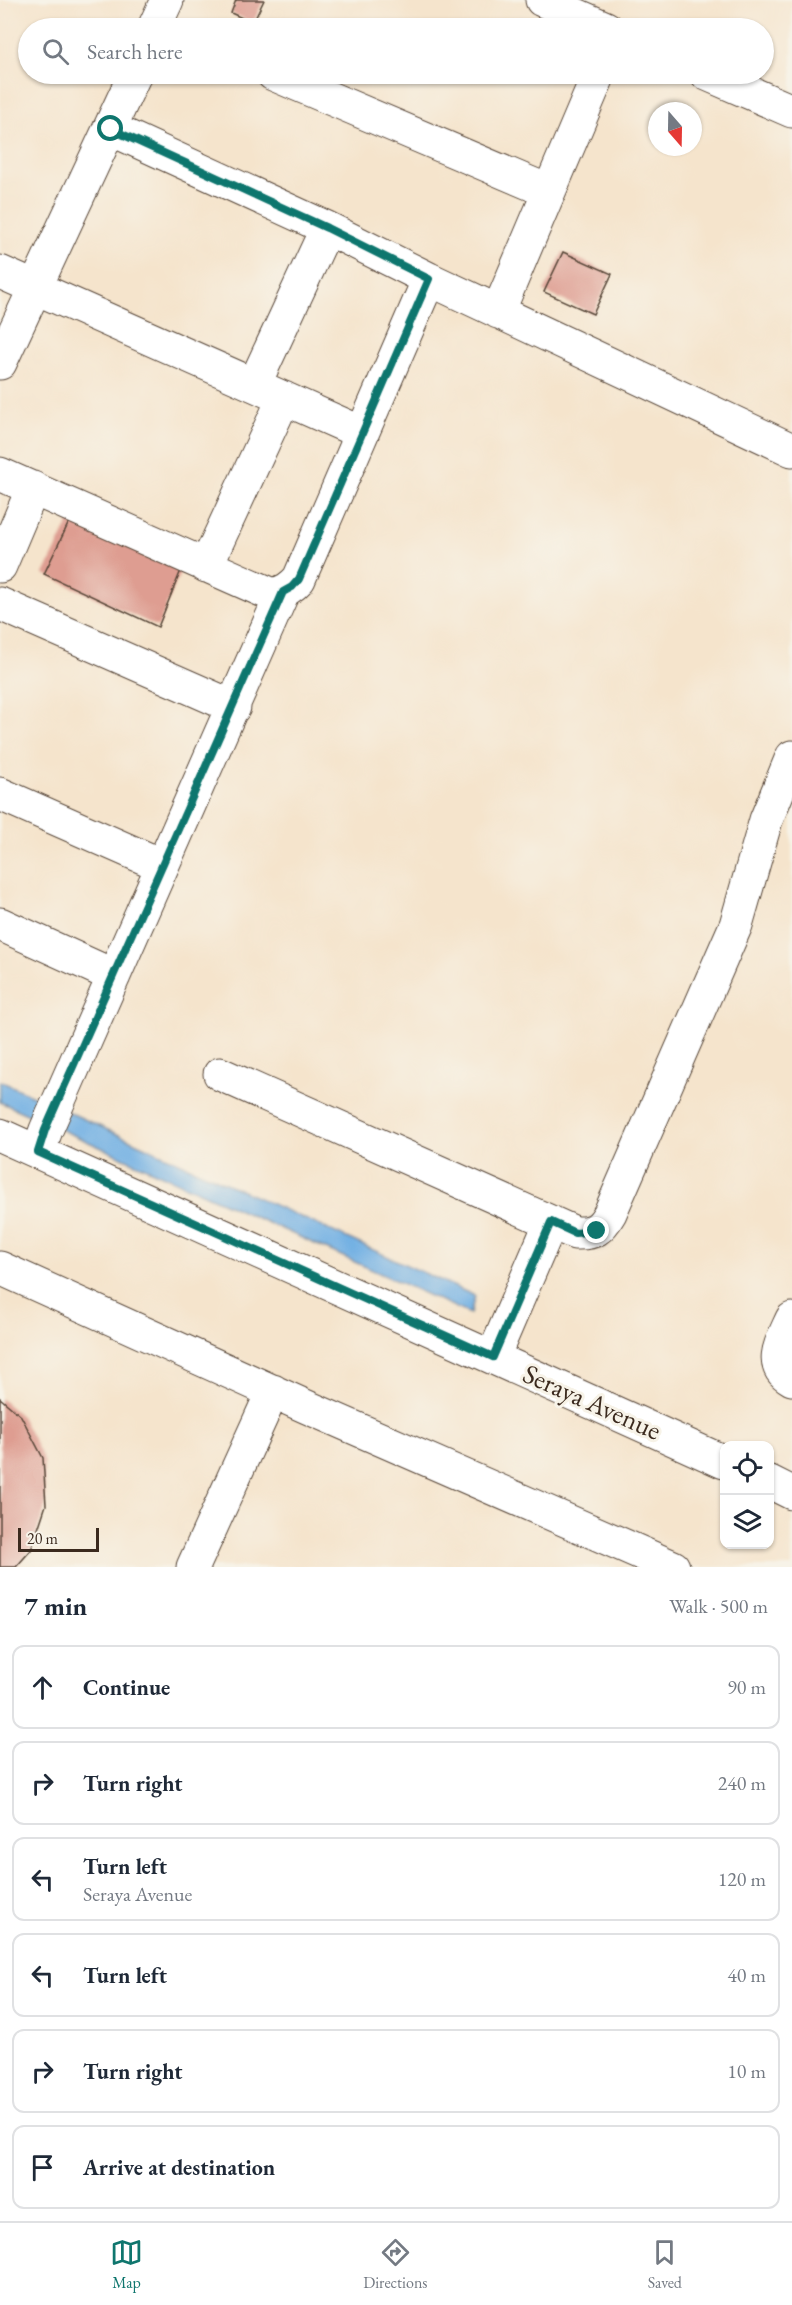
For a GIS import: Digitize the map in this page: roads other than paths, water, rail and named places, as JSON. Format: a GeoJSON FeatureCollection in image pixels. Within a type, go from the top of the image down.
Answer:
{"type":"FeatureCollection","features":[{"type":"Feature","properties":{"kind":"street"},"geometry":{"type":"LineString","coordinates":[[542,0],[583,18]]}},
{"type":"Feature","properties":{"kind":"street"},"geometry":{"type":"LineString","coordinates":[[0,363],[131,84]]}},
{"type":"Feature","properties":{"kind":"street"},"geometry":{"type":"LineString","coordinates":[[297,84],[548,190]]}},
{"type":"Feature","properties":{"kind":"street"},"geometry":{"type":"LineString","coordinates":[[498,312],[595,84]]}},
{"type":"Feature","properties":{"kind":"street"},"geometry":{"type":"LineString","coordinates":[[730,84],[792,111]]}},
{"type":"Feature","properties":{"kind":"street"},"geometry":{"type":"LineString","coordinates":[[111,129],[327,228],[498,312],[792,450]]}},
{"type":"Feature","properties":{"kind":"street"},"geometry":{"type":"LineString","coordinates":[[254,385],[327,228]]}},
{"type":"Feature","properties":{"kind":"street"},"geometry":{"type":"LineString","coordinates":[[0,272],[362,433]]}},
{"type":"Feature","properties":{"kind":"street"},"geometry":{"type":"LineString","coordinates":[[0,474],[273,595],[283,592],[299,579],[429,279]]}},
{"type":"Feature","properties":{"kind":"street"},"geometry":{"type":"LineString","coordinates":[[206,566],[284,398]]}},
{"type":"Feature","properties":{"kind":"street"},"geometry":{"type":"LineString","coordinates":[[0,566],[33,488]]}},
{"type":"Feature","properties":{"kind":"street"},"geometry":{"type":"LineString","coordinates":[[42,1141],[161,865],[283,592]]}},
{"type":"Feature","properties":{"kind":"street"},"geometry":{"type":"LineString","coordinates":[[0,604],[234,706]]}},
{"type":"Feature","properties":{"kind":"street"},"geometry":{"type":"LineString","coordinates":[[220,1074],[575,1233],[597,1231],[610,1213],[736,925],[766,820],[792,757]]}},
{"type":"Feature","properties":{"kind":"street"},"geometry":{"type":"LineString","coordinates":[[0,794],[161,865]]}},
{"type":"Feature","properties":{"kind":"street"},"geometry":{"type":"LineString","coordinates":[[0,924],[114,976]]}},
{"type":"Feature","properties":{"kind":"street","name":"Seraya Avenue"},"geometry":{"type":"LineString","coordinates":[[0,1135],[42,1141],[493,1357],[720,1460]]}},
{"type":"Feature","properties":{"kind":"street"},"geometry":{"type":"LineString","coordinates":[[493,1357],[551,1222]]}},
{"type":"Feature","properties":{"kind":"street"},"geometry":{"type":"LineString","coordinates":[[0,1268],[673,1567]]}},
{"type":"Feature","properties":{"kind":"street"},"geometry":{"type":"LineString","coordinates":[[792,1319],[777,1360],[782,1372],[792,1379]]}},
{"type":"Feature","properties":{"kind":"street"},"geometry":{"type":"LineString","coordinates":[[193,1567],[273,1391]]}},
{"type":"Feature","properties":{"kind":"street"},"geometry":{"type":"LineString","coordinates":[[774,1484],[792,1492]]}},
{"type":"Feature","properties":{"kind":"water"},"geometry":{"type":"Polygon","coordinates":[[[0,1081],[475,1296],[470,1314],[0,1102],[0,1081]]]}}]}
